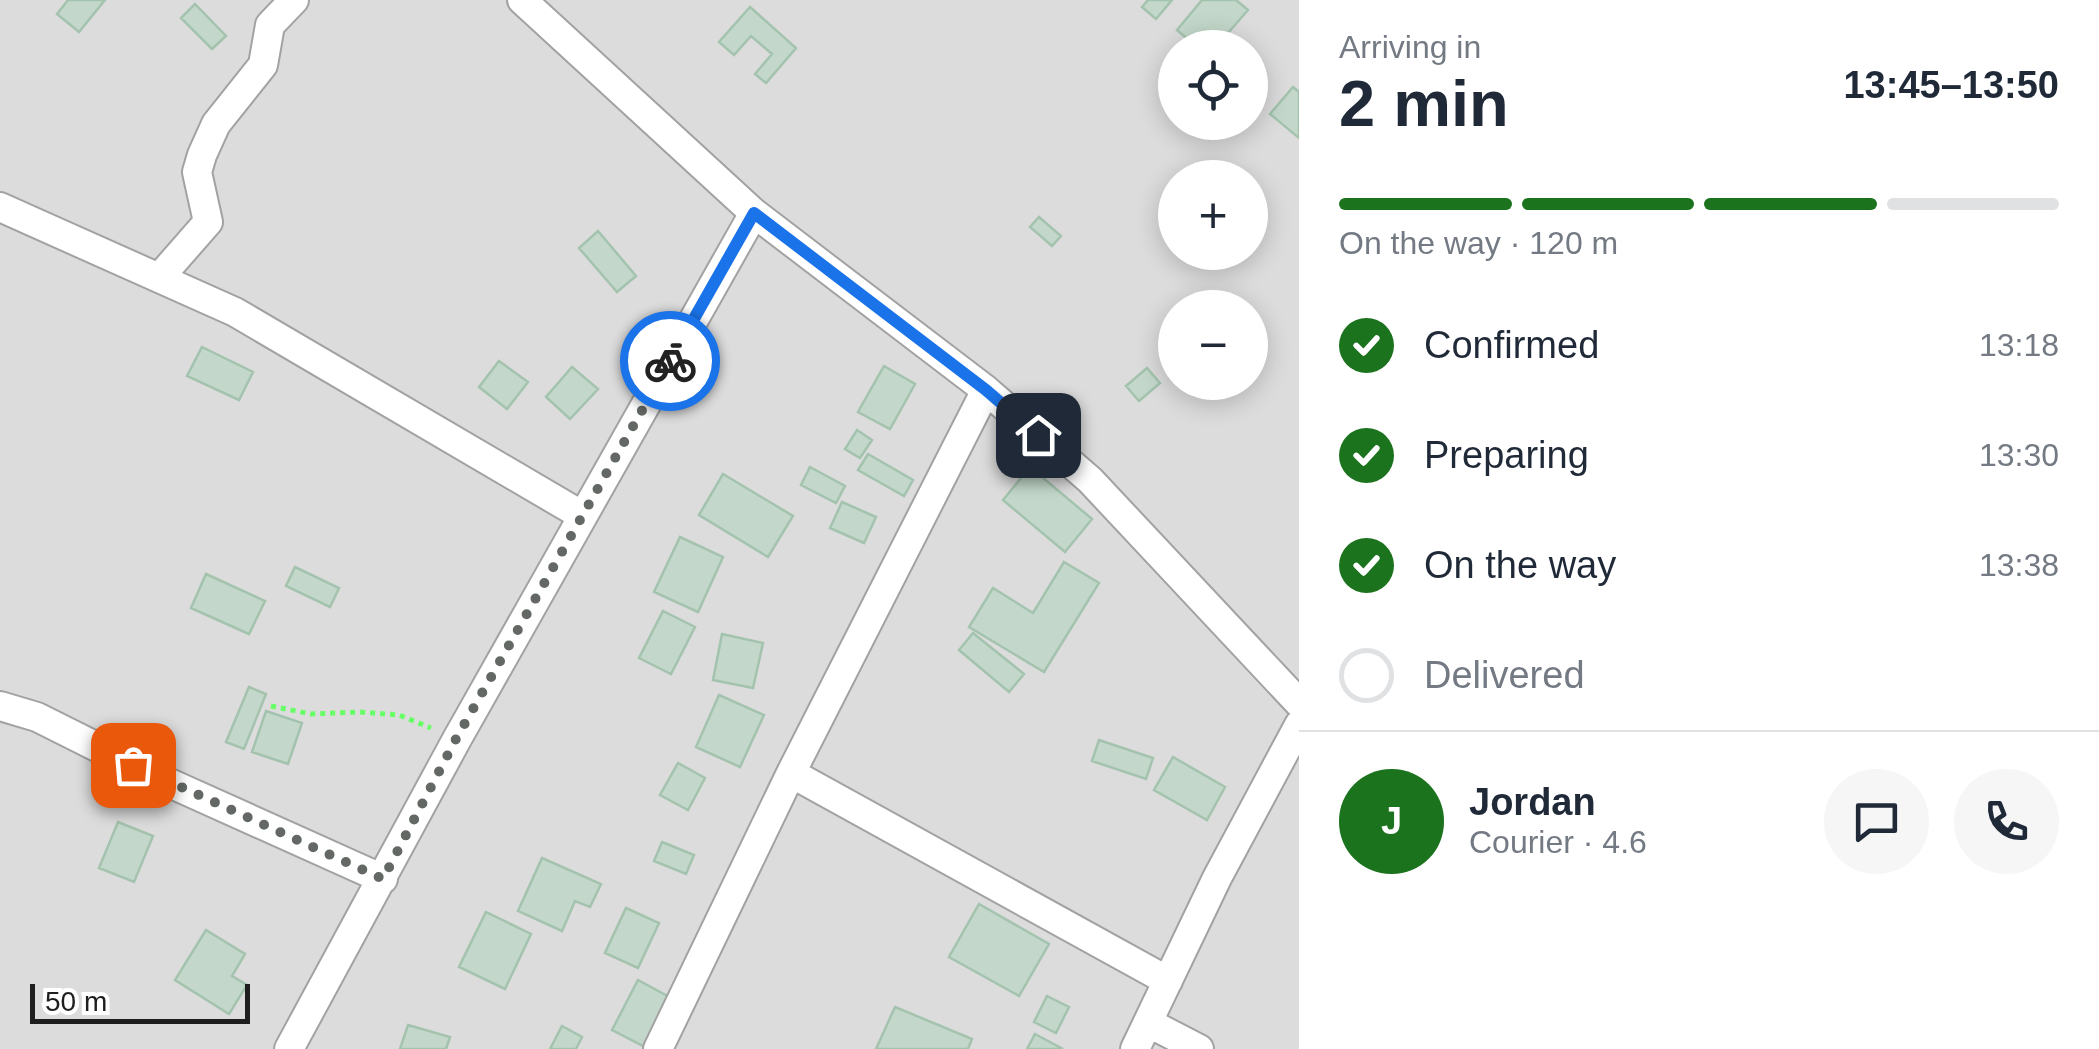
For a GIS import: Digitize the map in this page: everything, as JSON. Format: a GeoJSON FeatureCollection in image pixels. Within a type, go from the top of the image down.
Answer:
{"type":"FeatureCollection","features":[{"type":"Feature","properties":{"kind":"street"},"geometry":{"type":"LineString","coordinates":[[159,278],[208,222],[197,172],[202,155],[216,124],[263,65],[270,25],[294,0]]}},
{"type":"Feature","properties":{"kind":"street"},"geometry":{"type":"LineString","coordinates":[[522,0],[754,213],[986,390],[1090,480],[1299,703]]}},
{"type":"Feature","properties":{"kind":"street"},"geometry":{"type":"LineString","coordinates":[[0,206],[234,312],[583,516]]}},
{"type":"Feature","properties":{"kind":"street"},"geometry":{"type":"LineString","coordinates":[[289,1049],[456,739],[754,213]]}},
{"type":"Feature","properties":{"kind":"street"},"geometry":{"type":"LineString","coordinates":[[658,1049],[791,773],[986,390]]}},
{"type":"Feature","properties":{"kind":"street"},"geometry":{"type":"LineString","coordinates":[[0,706],[37,717],[165,782],[383,879]]}},
{"type":"Feature","properties":{"kind":"street"},"geometry":{"type":"LineString","coordinates":[[1136,1049],[1299,724]]}},
{"type":"Feature","properties":{"kind":"street"},"geometry":{"type":"LineString","coordinates":[[791,773],[1168,981]]}},
{"type":"Feature","properties":{"kind":"street"},"geometry":{"type":"LineString","coordinates":[[1149,1023],[1199,1049]]}},
{"type":"Feature","properties":{"kind":"path"},"geometry":{"type":"LineString","coordinates":[[271,706],[311,714],[400,715],[456,739]]}},
{"type":"Feature","properties":{"kind":"shaded area"},"geometry":{"type":"Polygon","coordinates":[[[0,0],[1299,0],[1299,1049],[0,1049],[0,0]]]}},
{"type":"Feature","properties":{"kind":"building"},"geometry":{"type":"Polygon","coordinates":[[[68,0],[105,0],[79,32],[57,14],[68,0]]]}},
{"type":"Feature","properties":{"kind":"building"},"geometry":{"type":"Polygon","coordinates":[[[1148,0],[1172,0],[1156,19],[1142,7],[1148,0]]]}},
{"type":"Feature","properties":{"kind":"building"},"geometry":{"type":"Polygon","coordinates":[[[1202,0],[1236,0],[1248,10],[1231,30],[1177,30],[1202,0]]]}},
{"type":"Feature","properties":{"kind":"building"},"geometry":{"type":"Polygon","coordinates":[[[195,4],[226,36],[212,49],[181,18],[195,4]]]}},
{"type":"Feature","properties":{"kind":"building"},"geometry":{"type":"Polygon","coordinates":[[[750,7],[796,48],[766,83],[755,74],[772,54],[751,36],[734,55],[719,42],[750,7]]]}},
{"type":"Feature","properties":{"kind":"building"},"geometry":{"type":"Polygon","coordinates":[[[1293,87],[1299,92],[1299,138],[1270,114],[1293,87]]]}},
{"type":"Feature","properties":{"kind":"building"},"geometry":{"type":"Polygon","coordinates":[[[1039,217],[1061,236],[1052,246],[1030,227],[1039,217]]]}},
{"type":"Feature","properties":{"kind":"building"},"geometry":{"type":"Polygon","coordinates":[[[598,231],[636,276],[617,292],[579,248],[598,231]]]}},
{"type":"Feature","properties":{"kind":"building"},"geometry":{"type":"Polygon","coordinates":[[[202,347],[253,372],[239,400],[187,376],[202,347]]]}},
{"type":"Feature","properties":{"kind":"building"},"geometry":{"type":"Polygon","coordinates":[[[499,361],[528,382],[507,409],[479,387],[499,361]]]}},
{"type":"Feature","properties":{"kind":"building"},"geometry":{"type":"Polygon","coordinates":[[[884,366],[915,384],[890,429],[858,412],[884,366]]]}},
{"type":"Feature","properties":{"kind":"building"},"geometry":{"type":"Polygon","coordinates":[[[572,367],[598,389],[570,419],[546,397],[572,367]]]}},
{"type":"Feature","properties":{"kind":"building"},"geometry":{"type":"Polygon","coordinates":[[[1147,368],[1158,381],[1139,401],[1126,386],[1147,368]]]}},
{"type":"Feature","properties":{"kind":"building"},"geometry":{"type":"Polygon","coordinates":[[[857,430],[872,440],[860,458],[845,449],[857,430]]]}},
{"type":"Feature","properties":{"kind":"building"},"geometry":{"type":"Polygon","coordinates":[[[868,454],[913,480],[904,496],[858,470],[868,454]]]}},
{"type":"Feature","properties":{"kind":"building"},"geometry":{"type":"Polygon","coordinates":[[[810,467],[845,486],[836,503],[801,485],[810,467]]]}},
{"type":"Feature","properties":{"kind":"building"},"geometry":{"type":"Polygon","coordinates":[[[1030,467],[1092,519],[1065,552],[1003,500],[1030,467]]]}},
{"type":"Feature","properties":{"kind":"building"},"geometry":{"type":"Polygon","coordinates":[[[723,474],[793,516],[768,557],[699,515],[723,474]]]}},
{"type":"Feature","properties":{"kind":"building"},"geometry":{"type":"Polygon","coordinates":[[[842,502],[876,517],[864,543],[830,528],[842,502]]]}},
{"type":"Feature","properties":{"kind":"building"},"geometry":{"type":"Polygon","coordinates":[[[680,537],[723,557],[698,612],[654,592],[680,537]]]}},
{"type":"Feature","properties":{"kind":"building"},"geometry":{"type":"Polygon","coordinates":[[[1064,562],[1099,583],[1044,672],[969,627],[993,588],[1033,613],[1064,562]]]}},
{"type":"Feature","properties":{"kind":"building"},"geometry":{"type":"Polygon","coordinates":[[[295,567],[339,588],[330,607],[286,586],[295,567]]]}},
{"type":"Feature","properties":{"kind":"building"},"geometry":{"type":"Polygon","coordinates":[[[206,574],[265,601],[249,634],[191,608],[206,574]]]}},
{"type":"Feature","properties":{"kind":"building"},"geometry":{"type":"Polygon","coordinates":[[[663,611],[695,627],[671,674],[639,658],[663,611]]]}},
{"type":"Feature","properties":{"kind":"building"},"geometry":{"type":"Polygon","coordinates":[[[973,633],[1024,674],[1009,692],[959,650],[973,633]]]}},
{"type":"Feature","properties":{"kind":"building"},"geometry":{"type":"Polygon","coordinates":[[[722,634],[763,643],[753,688],[713,680],[722,634]]]}},
{"type":"Feature","properties":{"kind":"building"},"geometry":{"type":"Polygon","coordinates":[[[249,687],[266,694],[244,749],[226,742],[249,687]]]}},
{"type":"Feature","properties":{"kind":"building"},"geometry":{"type":"Polygon","coordinates":[[[719,695],[764,715],[740,767],[696,747],[719,695]]]}},
{"type":"Feature","properties":{"kind":"building"},"geometry":{"type":"Polygon","coordinates":[[[266,711],[302,723],[288,764],[252,752],[266,711]]]}},
{"type":"Feature","properties":{"kind":"building"},"geometry":{"type":"Polygon","coordinates":[[[1099,740],[1153,758],[1146,779],[1092,761],[1099,740]]]}},
{"type":"Feature","properties":{"kind":"building"},"geometry":{"type":"Polygon","coordinates":[[[1173,757],[1225,787],[1207,820],[1154,790],[1173,757]]]}},
{"type":"Feature","properties":{"kind":"building"},"geometry":{"type":"Polygon","coordinates":[[[678,763],[705,778],[688,810],[660,795],[678,763]]]}},
{"type":"Feature","properties":{"kind":"building"},"geometry":{"type":"Polygon","coordinates":[[[118,822],[153,836],[134,882],[99,868],[118,822]]]}},
{"type":"Feature","properties":{"kind":"building"},"geometry":{"type":"Polygon","coordinates":[[[662,842],[694,855],[686,874],[654,861],[662,842]]]}},
{"type":"Feature","properties":{"kind":"building"},"geometry":{"type":"Polygon","coordinates":[[[542,858],[601,884],[590,907],[575,901],[562,931],[518,911],[542,858]]]}},
{"type":"Feature","properties":{"kind":"building"},"geometry":{"type":"Polygon","coordinates":[[[979,904],[1049,944],[1019,996],[949,957],[979,904]]]}},
{"type":"Feature","properties":{"kind":"building"},"geometry":{"type":"Polygon","coordinates":[[[626,908],[659,923],[638,968],[605,953],[626,908]]]}},
{"type":"Feature","properties":{"kind":"building"},"geometry":{"type":"Polygon","coordinates":[[[486,912],[531,934],[505,989],[459,967],[486,912]]]}},
{"type":"Feature","properties":{"kind":"building"},"geometry":{"type":"Polygon","coordinates":[[[206,930],[245,954],[232,976],[247,985],[229,1014],[175,980],[206,930]]]}},
{"type":"Feature","properties":{"kind":"building"},"geometry":{"type":"Polygon","coordinates":[[[638,980],[673,999],[647,1048],[612,1030],[638,980]]]}},
{"type":"Feature","properties":{"kind":"building"},"geometry":{"type":"Polygon","coordinates":[[[1047,996],[1069,1007],[1056,1033],[1034,1022],[1047,996]]]}},
{"type":"Feature","properties":{"kind":"building"},"geometry":{"type":"Polygon","coordinates":[[[895,1007],[972,1039],[968,1049],[876,1049],[895,1007]]]}},
{"type":"Feature","properties":{"kind":"building"},"geometry":{"type":"Polygon","coordinates":[[[408,1025],[450,1037],[446,1049],[400,1049],[408,1025]]]}},
{"type":"Feature","properties":{"kind":"building"},"geometry":{"type":"Polygon","coordinates":[[[562,1026],[582,1037],[576,1049],[550,1049],[562,1026]]]}},
{"type":"Feature","properties":{"kind":"building"},"geometry":{"type":"Polygon","coordinates":[[[1035,1034],[1063,1049],[1027,1049],[1035,1034]]]}},
{"type":"Feature","properties":{"kind":"way so far"},"geometry":{"type":"LineString","coordinates":[[133,765],[383,879],[456,739],[670,361]]}},
{"type":"Feature","properties":{"kind":"route"},"geometry":{"type":"LineString","coordinates":[[670,361],[754,213],[986,390],[1038,435]]}}]}
